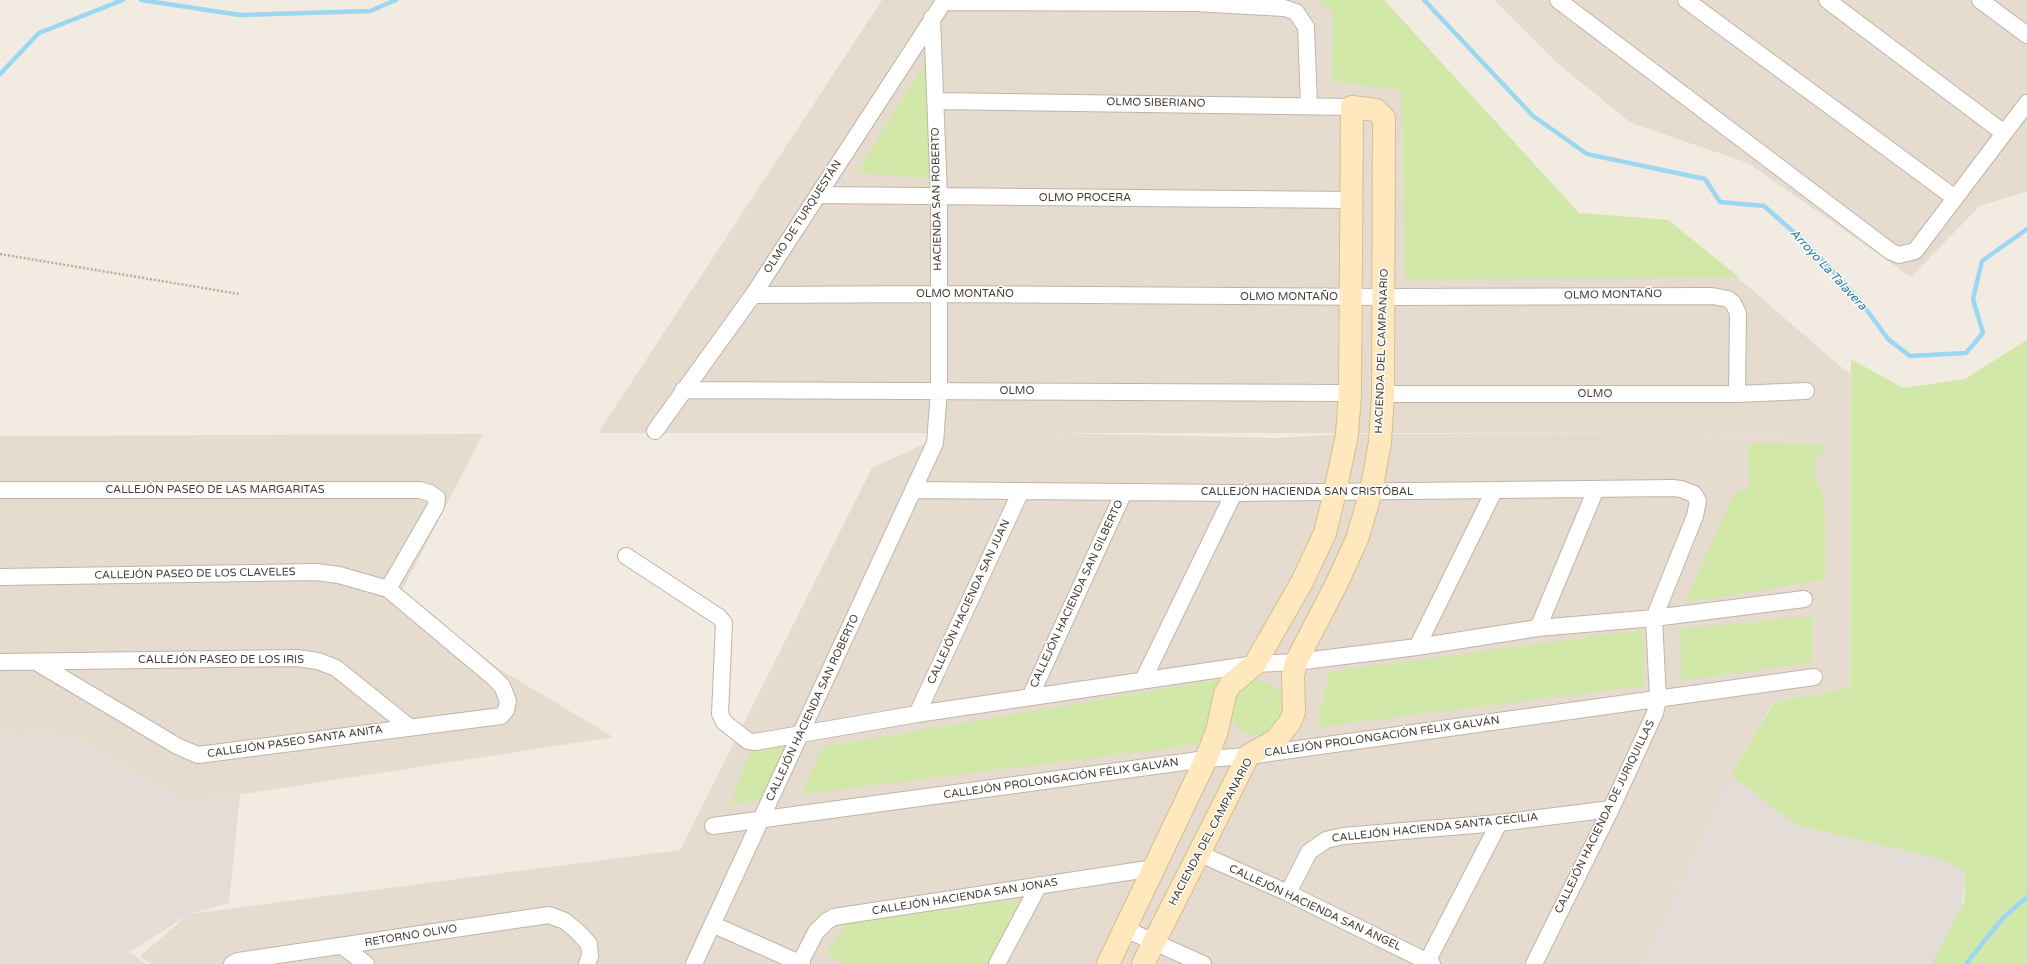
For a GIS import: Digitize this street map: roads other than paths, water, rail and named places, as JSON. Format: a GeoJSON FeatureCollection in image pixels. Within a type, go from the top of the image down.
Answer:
{"type":"FeatureCollection","features":[{"type":"Feature","properties":{"kind":"street"},"geometry":{"type":"LineString","coordinates":[[1558,0],[1890,251],[1899,255],[1916,251],[2027,103]]}},
{"type":"Feature","properties":{"kind":"street"},"geometry":{"type":"LineString","coordinates":[[1686,0],[1955,198]]}},
{"type":"Feature","properties":{"kind":"street"},"geometry":{"type":"LineString","coordinates":[[1826,0],[2004,133]]}},
{"type":"Feature","properties":{"kind":"street"},"geometry":{"type":"LineString","coordinates":[[1980,0],[2027,35]]}},
{"type":"Feature","properties":{"kind":"street"},"geometry":{"type":"LineString","coordinates":[[944,1],[1195,2],[1284,8],[1296,12],[1306,27],[1309,105]]}},
{"type":"Feature","properties":{"kind":"street","name":"OLMO DE TURQUESTÁN"},"geometry":{"type":"LineString","coordinates":[[656,431],[683,390],[753,295],[944,1]]}},
{"type":"Feature","properties":{"kind":"street","name":"HACIENDA SAN ROBERTO"},"geometry":{"type":"LineString","coordinates":[[932,18],[939,196],[937,428],[932,452]]}},
{"type":"Feature","properties":{"kind":"street","name":"OLMO SIBERIANO"},"geometry":{"type":"LineString","coordinates":[[936,101],[1309,105],[1352,107],[1376,110]]}},
{"type":"Feature","properties":{"kind":"street"},"geometry":{"type":"LineString","coordinates":[[1108,964],[1206,759],[1217,731],[1225,694],[1230,685],[1255,664],[1302,582],[1320,545],[1336,492],[1347,434],[1350,393],[1352,107]]}},
{"type":"Feature","properties":{"kind":"street","name":"HACIENDA DEL CAMPANARIO"},"geometry":{"type":"LineString","coordinates":[[1143,964],[1248,756],[1276,740],[1290,722],[1294,712],[1293,675],[1296,662],[1336,585],[1357,539],[1371,492],[1380,442],[1383,394],[1385,297],[1384,118],[1376,110]]}},
{"type":"Feature","properties":{"kind":"street","name":"OLMO PROCERA"},"geometry":{"type":"LineString","coordinates":[[818,195],[1352,200]]}},
{"type":"Feature","properties":{"kind":"street","name":"OLMO MONTAÑO"},"geometry":{"type":"LineString","coordinates":[[753,295],[938,294],[1385,297],[1677,294],[1721,297],[1733,303],[1738,313],[1737,394]]}},
{"type":"Feature","properties":{"kind":"street","name":"OLMO"},"geometry":{"type":"LineString","coordinates":[[683,390],[1350,393]]}},
{"type":"Feature","properties":{"kind":"street","name":"OLMO"},"geometry":{"type":"LineString","coordinates":[[1383,394],[1737,394],[1806,391]]}},
{"type":"Feature","properties":{"kind":"street","name":"CALLEJÓN HACIENDA SAN ROBERTO"},"geometry":{"type":"LineString","coordinates":[[694,964],[714,925],[760,820],[802,733],[932,452]]}},
{"type":"Feature","properties":{"kind":"street"},"geometry":{"type":"LineString","coordinates":[[1538,628],[1596,489]]}},
{"type":"Feature","properties":{"kind":"street","name":"CALLEJÓN HACIENDA SAN CRISTÓBAL"},"geometry":{"type":"LineString","coordinates":[[914,490],[1234,493],[1681,489],[1698,497],[1698,505],[1654,618]]}},
{"type":"Feature","properties":{"kind":"street","name":"CALLEJÓN PASEO DE LAS MARGARITAS"},"geometry":{"type":"LineString","coordinates":[[0,490],[420,490],[430,492],[437,498],[436,506],[388,589]]}},
{"type":"Feature","properties":{"kind":"street","name":"CALLEJÓN HACIENDA SAN JUAN"},"geometry":{"type":"LineString","coordinates":[[917,714],[1021,491]]}},
{"type":"Feature","properties":{"kind":"street"},"geometry":{"type":"LineString","coordinates":[[1417,647],[1494,491]]}},
{"type":"Feature","properties":{"kind":"street","name":"CALLEJÓN HACIENDA SAN GILBERTO"},"geometry":{"type":"LineString","coordinates":[[1030,697],[1124,492]]}},
{"type":"Feature","properties":{"kind":"street"},"geometry":{"type":"LineString","coordinates":[[1143,680],[1234,493]]}},
{"type":"Feature","properties":{"kind":"street"},"geometry":{"type":"LineString","coordinates":[[626,556],[719,617],[724,623],[720,714],[724,722],[748,741],[755,742],[917,714],[1255,664],[1296,662],[1417,647],[1538,628],[1654,618],[1804,599]]}},
{"type":"Feature","properties":{"kind":"street","name":"CALLEJÓN PASEO DE LOS CLAVELES"},"geometry":{"type":"LineString","coordinates":[[0,577],[316,572],[339,575],[388,589]]}},
{"type":"Feature","properties":{"kind":"street","name":"CALLEJÓN PASEO SANTA ANITA"},"geometry":{"type":"LineString","coordinates":[[36,662],[177,746],[198,755],[408,726],[501,716],[506,710],[508,701],[502,686],[388,589]]}},
{"type":"Feature","properties":{"kind":"street","name":"CALLEJÓN HACIENDA DE JURIQUILLAS"},"geometry":{"type":"LineString","coordinates":[[1534,964],[1611,809],[1650,726],[1658,699],[1654,618]]}},
{"type":"Feature","properties":{"kind":"street","name":"CALLEJÓN PASEO DE LOS IRIS"},"geometry":{"type":"LineString","coordinates":[[36,662],[297,658],[318,661],[336,668],[408,726]]}},
{"type":"Feature","properties":{"kind":"street"},"geometry":{"type":"LineString","coordinates":[[0,662],[36,662]]}},
{"type":"Feature","properties":{"kind":"street","name":"CALLEJÓN PROLONGACIÓN FÉLIX GALVÁN"},"geometry":{"type":"LineString","coordinates":[[713,826],[1206,759],[1248,756],[1814,677]]}},
{"type":"Feature","properties":{"kind":"street","name":"CALLEJÓN HACIENDA SANTA CECILIA"},"geometry":{"type":"LineString","coordinates":[[1288,893],[1309,852],[1326,840],[1343,836],[1498,823],[1611,809]]}},
{"type":"Feature","properties":{"kind":"street"},"geometry":{"type":"LineString","coordinates":[[1429,963],[1498,823]]}},
{"type":"Feature","properties":{"kind":"street","name":"CALLEJÓN HACIENDA SAN ÁNGEL"},"geometry":{"type":"LineString","coordinates":[[1198,853],[1288,893],[1429,963]]}},
{"type":"Feature","properties":{"kind":"street","name":"CALLEJÓN HACIENDA SAN JONAS"},"geometry":{"type":"LineString","coordinates":[[801,964],[816,932],[827,921],[834,917],[1154,868]]}},
{"type":"Feature","properties":{"kind":"street"},"geometry":{"type":"LineString","coordinates":[[997,964],[1039,885]]}},
{"type":"Feature","properties":{"kind":"street","name":"RETORNO OLIVO"},"geometry":{"type":"LineString","coordinates":[[235,962],[543,915],[557,917],[578,932],[589,944],[590,956],[587,964]]}},
{"type":"Feature","properties":{"kind":"street"},"geometry":{"type":"LineString","coordinates":[[714,925],[801,964]]}},
{"type":"Feature","properties":{"kind":"street"},"geometry":{"type":"LineString","coordinates":[[1125,929],[1203,964]]}},
{"type":"Feature","properties":{"kind":"street"},"geometry":{"type":"LineString","coordinates":[[342,946],[366,964]]}},
{"type":"Feature","properties":{"kind":"waterway"},"geometry":{"type":"LineString","coordinates":[[0,74],[39,33],[123,0]]}},
{"type":"Feature","properties":{"kind":"waterway"},"geometry":{"type":"LineString","coordinates":[[141,0],[240,15],[370,11],[396,0]]}},
{"type":"Feature","properties":{"kind":"waterway","name":"Arroyo La Talavera"},"geometry":{"type":"LineString","coordinates":[[1424,0],[1533,116],[1587,154],[1705,179],[1720,202],[1764,206],[1805,242],[1858,298],[1888,339],[1910,356],[1966,353],[1983,333],[1973,299],[1982,261],[2027,229]]}},
{"type":"Feature","properties":{"kind":"waterway"},"geometry":{"type":"LineString","coordinates":[[1966,964],[2002,919],[2027,897]]}}]}
